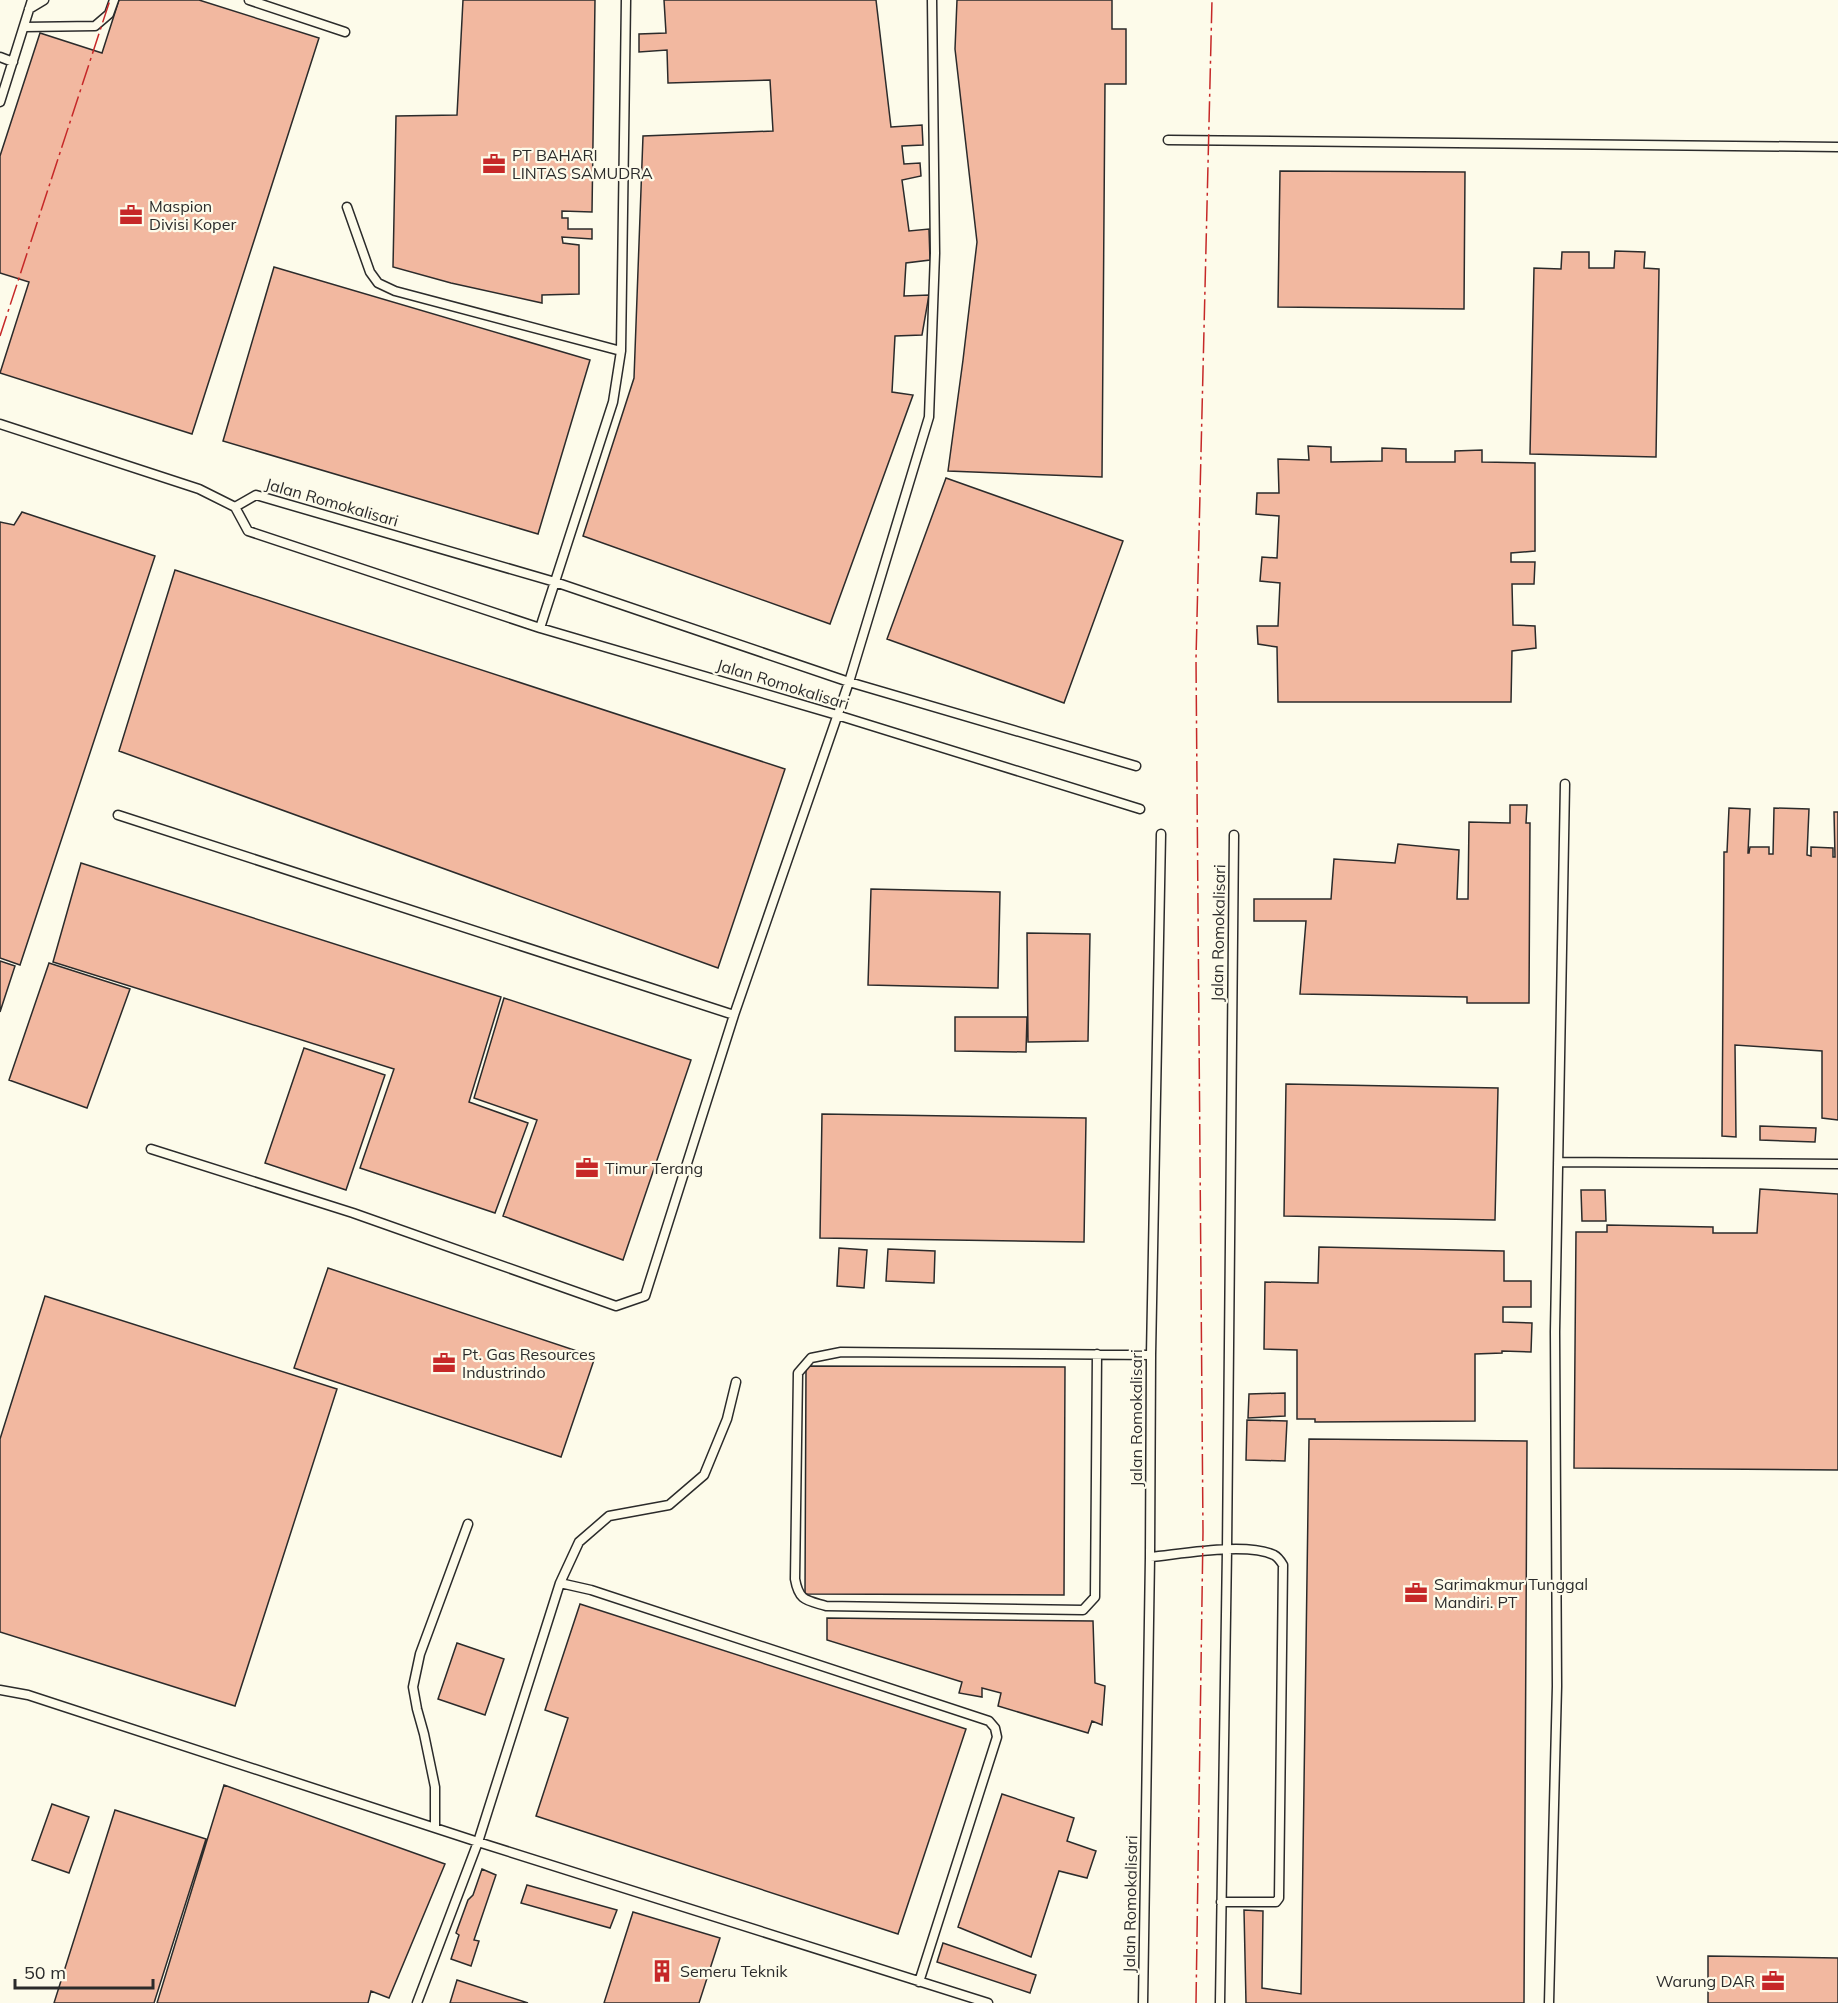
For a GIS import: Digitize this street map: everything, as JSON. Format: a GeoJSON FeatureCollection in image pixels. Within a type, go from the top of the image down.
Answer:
{"type":"FeatureCollection","features":[{"type":"Feature","properties":{"kind":"lane"},"geometry":{"type":"LineString","coordinates":[[0,102],[32,0]]}},
{"type":"Feature","properties":{"kind":"lane"},"geometry":{"type":"LineString","coordinates":[[29,9],[44,0]]}},
{"type":"Feature","properties":{"kind":"lane"},"geometry":{"type":"LineString","coordinates":[[24,27],[95,26],[109,14],[114,0]]}},
{"type":"Feature","properties":{"kind":"lane"},"geometry":{"type":"LineString","coordinates":[[249,0],[345,32]]}},
{"type":"Feature","properties":{"kind":"lane"},"geometry":{"type":"LineString","coordinates":[[540,627],[613,402],[621,351],[626,0]]}},
{"type":"Feature","properties":{"kind":"lane"},"geometry":{"type":"LineString","coordinates":[[151,1149],[353,1213],[616,1306],[645,1296],[734,1015],[849,682],[929,417],[935,253],[932,0]]}},
{"type":"Feature","properties":{"kind":"lane"},"geometry":{"type":"LineString","coordinates":[[0,57],[13,62]]}},
{"type":"Feature","properties":{"kind":"lane"},"geometry":{"type":"LineString","coordinates":[[1168,140],[1838,147]]}},
{"type":"Feature","properties":{"kind":"lane"},"geometry":{"type":"LineString","coordinates":[[347,207],[370,272],[378,283],[395,291],[621,351]]}},
{"type":"Feature","properties":{"kind":"lane"},"geometry":{"type":"LineString","coordinates":[[0,424],[199,489],[234,507]]}},
{"type":"Feature","properties":{"kind":"lane","name":"Jalan Romokalisari"},"geometry":{"type":"LineString","coordinates":[[1137,766],[849,682],[555,582],[256,495],[234,507],[248,531],[540,627],[837,715],[1140,809]]}},
{"type":"Feature","properties":{"kind":"lane"},"geometry":{"type":"LineString","coordinates":[[1549,2003],[1557,1686],[1555,1332],[1565,784]]}},
{"type":"Feature","properties":{"kind":"lane"},"geometry":{"type":"LineString","coordinates":[[118,815],[734,1015]]}},
{"type":"Feature","properties":{"kind":"lane","name":"Jalan Romokalisari"},"geometry":{"type":"LineString","coordinates":[[1143,2003],[1151,1355],[1161,834]]}},
{"type":"Feature","properties":{"kind":"lane","name":"Jalan Romokalisari"},"geometry":{"type":"LineString","coordinates":[[1220,2003],[1234,835]]}},
{"type":"Feature","properties":{"kind":"lane"},"geometry":{"type":"LineString","coordinates":[[1558,1162],[1838,1164]]}},
{"type":"Feature","properties":{"kind":"lane"},"geometry":{"type":"LineString","coordinates":[[1097,1354],[1095,1597],[1083,1610],[826,1606],[803,1599],[798,1592],[795,1579],[798,1373],[811,1358],[841,1352],[1097,1354],[1151,1355]]}},
{"type":"Feature","properties":{"kind":"lane"},"geometry":{"type":"LineString","coordinates":[[417,2003],[478,1842],[560,1583],[579,1542],[609,1516],[669,1505],[704,1475],[728,1419],[736,1382]]}},
{"type":"Feature","properties":{"kind":"lane"},"geometry":{"type":"LineString","coordinates":[[435,1827],[435,1787],[413,1687],[420,1654],[468,1524]]}},
{"type":"Feature","properties":{"kind":"lane"},"geometry":{"type":"LineString","coordinates":[[1150,1557],[1227,1550],[1260,1550],[1276,1555],[1283,1565],[1279,1898],[1276,1902],[1221,1902]]}},
{"type":"Feature","properties":{"kind":"lane"},"geometry":{"type":"LineString","coordinates":[[560,1583],[591,1590],[989,1720],[995,1728],[997,1737],[919,1982]]}},
{"type":"Feature","properties":{"kind":"lane"},"geometry":{"type":"LineString","coordinates":[[0,1690],[28,1695],[478,1842],[988,2003]]}},
{"type":"Feature","properties":{"kind":"building","name":"Maspion Divisi Koper"},"geometry":{"type":"Polygon","coordinates":[[[119,0],[199,0],[319,38],[192,434],[0,373],[29,282],[0,273],[0,156],[40,33],[102,53],[119,0]]]}},
{"type":"Feature","properties":{"kind":"building","name":"PT BAHARI LINTAS SAMUDRA"},"geometry":{"type":"Polygon","coordinates":[[[463,0],[595,0],[592,212],[562,211],[562,218],[568,218],[568,229],[592,229],[592,239],[562,237],[563,243],[579,245],[579,294],[542,295],[542,303],[451,283],[393,267],[396,116],[457,115],[463,0]]]}},
{"type":"Feature","properties":{"kind":"building"},"geometry":{"type":"Polygon","coordinates":[[[664,0],[876,0],[891,127],[922,125],[923,145],[902,146],[904,164],[920,163],[921,176],[902,180],[909,231],[929,229],[930,260],[906,263],[904,296],[929,295],[922,335],[895,336],[892,392],[913,395],[830,624],[583,536],[634,378],[643,136],[773,131],[770,80],[668,83],[667,50],[639,52],[639,34],[666,33],[664,0]]]}},
{"type":"Feature","properties":{"kind":"building"},"geometry":{"type":"Polygon","coordinates":[[[957,0],[1112,0],[1112,29],[1126,29],[1126,84],[1105,84],[1102,477],[948,471],[977,242],[955,49],[957,0]]]}},
{"type":"Feature","properties":{"kind":"building"},"geometry":{"type":"Polygon","coordinates":[[[1280,171],[1465,172],[1464,309],[1278,307],[1280,171]]]}},
{"type":"Feature","properties":{"kind":"building"},"geometry":{"type":"Polygon","coordinates":[[[1615,251],[1645,252],[1644,268],[1659,269],[1656,457],[1530,454],[1534,268],[1561,269],[1562,252],[1589,252],[1589,268],[1614,268],[1615,251]]]}},
{"type":"Feature","properties":{"kind":"building"},"geometry":{"type":"Polygon","coordinates":[[[274,267],[590,360],[538,534],[223,441],[274,267]]]}},
{"type":"Feature","properties":{"kind":"building"},"geometry":{"type":"Polygon","coordinates":[[[1308,446],[1331,447],[1331,462],[1382,461],[1382,448],[1406,449],[1406,462],[1455,462],[1455,451],[1482,450],[1482,462],[1535,463],[1535,551],[1511,553],[1511,562],[1535,562],[1534,584],[1512,584],[1513,625],[1535,626],[1536,648],[1512,651],[1511,702],[1278,702],[1277,647],[1258,644],[1257,626],[1278,626],[1280,583],[1260,581],[1262,557],[1277,558],[1279,516],[1256,514],[1257,493],[1279,493],[1278,459],[1309,460],[1308,446]]]}},
{"type":"Feature","properties":{"kind":"building"},"geometry":{"type":"Polygon","coordinates":[[[946,478],[1123,541],[1064,703],[887,639],[946,478]]]}},
{"type":"Feature","properties":{"kind":"building"},"geometry":{"type":"Polygon","coordinates":[[[22,512],[155,556],[20,965],[0,958],[0,522],[14,525],[22,512]]]}},
{"type":"Feature","properties":{"kind":"building"},"geometry":{"type":"Polygon","coordinates":[[[175,570],[785,769],[718,968],[119,751],[175,570]]]}},
{"type":"Feature","properties":{"kind":"building"},"geometry":{"type":"Polygon","coordinates":[[[1510,805],[1527,805],[1526,823],[1530,823],[1529,1003],[1467,1003],[1467,997],[1300,994],[1306,921],[1254,921],[1254,899],[1331,899],[1334,859],[1395,863],[1398,844],[1459,850],[1457,899],[1468,899],[1469,822],[1510,823],[1510,805]]]}},
{"type":"Feature","properties":{"kind":"building"},"geometry":{"type":"Polygon","coordinates":[[[1729,808],[1750,809],[1748,853],[1750,847],[1769,847],[1769,854],[1773,854],[1774,808],[1809,809],[1807,855],[1811,856],[1811,847],[1833,848],[1833,857],[1835,857],[1834,812],[1838,812],[1838,1120],[1822,1118],[1822,1051],[1735,1045],[1736,1137],[1722,1136],[1724,852],[1727,852],[1729,808]]]}},
{"type":"Feature","properties":{"kind":"building"},"geometry":{"type":"Polygon","coordinates":[[[81,863],[501,997],[469,1102],[528,1123],[495,1213],[360,1168],[394,1069],[53,962],[81,863]]]}},
{"type":"Feature","properties":{"kind":"building"},"geometry":{"type":"Polygon","coordinates":[[[871,889],[1000,892],[998,988],[868,985],[871,889]]]}},
{"type":"Feature","properties":{"kind":"building"},"geometry":{"type":"Polygon","coordinates":[[[1027,933],[1090,934],[1088,1041],[1028,1042],[1027,933]]]}},
{"type":"Feature","properties":{"kind":"building"},"geometry":{"type":"Polygon","coordinates":[[[0,961],[15,966],[0,1012],[0,961]]]}},
{"type":"Feature","properties":{"kind":"building"},"geometry":{"type":"Polygon","coordinates":[[[49,963],[130,989],[87,1108],[9,1080],[49,963]]]}},
{"type":"Feature","properties":{"kind":"building","name":"Timur Terang"},"geometry":{"type":"Polygon","coordinates":[[[504,998],[691,1060],[623,1260],[503,1216],[537,1120],[474,1098],[504,998]]]}},
{"type":"Feature","properties":{"kind":"building"},"geometry":{"type":"Polygon","coordinates":[[[955,1017],[1027,1017],[1026,1052],[955,1051],[955,1017]]]}},
{"type":"Feature","properties":{"kind":"building"},"geometry":{"type":"Polygon","coordinates":[[[304,1048],[385,1075],[346,1190],[265,1163],[304,1048]]]}},
{"type":"Feature","properties":{"kind":"building"},"geometry":{"type":"Polygon","coordinates":[[[1286,1084],[1498,1088],[1495,1220],[1284,1216],[1286,1084]]]}},
{"type":"Feature","properties":{"kind":"building"},"geometry":{"type":"Polygon","coordinates":[[[822,1114],[1086,1118],[1084,1242],[820,1238],[822,1114]]]}},
{"type":"Feature","properties":{"kind":"building"},"geometry":{"type":"Polygon","coordinates":[[[1760,1126],[1816,1128],[1815,1142],[1760,1140],[1760,1126]]]}},
{"type":"Feature","properties":{"kind":"building"},"geometry":{"type":"Polygon","coordinates":[[[1760,1189],[1838,1194],[1838,1470],[1574,1468],[1576,1232],[1607,1232],[1607,1225],[1713,1227],[1713,1233],[1757,1233],[1760,1189]]]}},
{"type":"Feature","properties":{"kind":"building"},"geometry":{"type":"Polygon","coordinates":[[[1581,1190],[1605,1190],[1606,1221],[1582,1221],[1581,1190]]]}},
{"type":"Feature","properties":{"kind":"building"},"geometry":{"type":"Polygon","coordinates":[[[1319,1247],[1504,1251],[1504,1281],[1531,1281],[1531,1307],[1503,1307],[1503,1322],[1532,1323],[1531,1352],[1502,1351],[1502,1353],[1475,1354],[1475,1421],[1315,1422],[1315,1419],[1297,1419],[1297,1350],[1264,1349],[1265,1282],[1318,1283],[1319,1247]]]}},
{"type":"Feature","properties":{"kind":"building"},"geometry":{"type":"Polygon","coordinates":[[[839,1248],[867,1250],[864,1288],[837,1286],[839,1248]]]}},
{"type":"Feature","properties":{"kind":"building"},"geometry":{"type":"Polygon","coordinates":[[[888,1249],[935,1251],[934,1283],[886,1281],[888,1249]]]}},
{"type":"Feature","properties":{"kind":"building","name":"Pt. Gas Resources Industrindo"},"geometry":{"type":"Polygon","coordinates":[[[328,1268],[595,1357],[561,1457],[294,1368],[328,1268]]]}},
{"type":"Feature","properties":{"kind":"building"},"geometry":{"type":"Polygon","coordinates":[[[45,1296],[337,1389],[235,1706],[0,1632],[0,1439],[45,1296]]]}},
{"type":"Feature","properties":{"kind":"building"},"geometry":{"type":"Polygon","coordinates":[[[806,1366],[1065,1367],[1064,1595],[805,1594],[806,1366]]]}},
{"type":"Feature","properties":{"kind":"building"},"geometry":{"type":"Polygon","coordinates":[[[1285,1393],[1285,1416],[1248,1418],[1249,1394],[1285,1393]]]}},
{"type":"Feature","properties":{"kind":"building"},"geometry":{"type":"Polygon","coordinates":[[[1247,1420],[1287,1421],[1285,1461],[1246,1460],[1247,1420]]]}},
{"type":"Feature","properties":{"kind":"building","name":"Sarimakmur Tunggal Mandiri. PT"},"geometry":{"type":"Polygon","coordinates":[[[1309,1439],[1527,1441],[1524,2003],[1246,2003],[1244,1910],[1263,1911],[1262,1988],[1301,1994],[1309,1439]]]}},
{"type":"Feature","properties":{"kind":"building"},"geometry":{"type":"Polygon","coordinates":[[[580,1604],[966,1729],[898,1934],[536,1816],[568,1718],[545,1710],[580,1604]]]}},
{"type":"Feature","properties":{"kind":"building"},"geometry":{"type":"Polygon","coordinates":[[[827,1618],[1093,1621],[1095,1683],[1105,1686],[1102,1725],[1092,1721],[1088,1733],[998,1706],[1001,1693],[982,1688],[982,1697],[959,1693],[962,1682],[827,1640],[827,1618]]]}},
{"type":"Feature","properties":{"kind":"building"},"geometry":{"type":"Polygon","coordinates":[[[457,1643],[504,1659],[485,1715],[438,1699],[457,1643]]]}},
{"type":"Feature","properties":{"kind":"building"},"geometry":{"type":"Polygon","coordinates":[[[224,1785],[445,1864],[389,1998],[371,1991],[368,2003],[157,2003],[224,1785]]]}},
{"type":"Feature","properties":{"kind":"building"},"geometry":{"type":"Polygon","coordinates":[[[1002,1794],[1074,1818],[1067,1841],[1096,1851],[1087,1878],[1059,1871],[1031,1957],[958,1927],[1002,1794]]]}},
{"type":"Feature","properties":{"kind":"building"},"geometry":{"type":"Polygon","coordinates":[[[52,1804],[89,1817],[69,1873],[32,1860],[52,1804]]]}},
{"type":"Feature","properties":{"kind":"building"},"geometry":{"type":"Polygon","coordinates":[[[115,1810],[206,1839],[154,2003],[54,2003],[115,1810]]]}},
{"type":"Feature","properties":{"kind":"building"},"geometry":{"type":"Polygon","coordinates":[[[482,1869],[496,1875],[474,1940],[479,1941],[471,1966],[451,1959],[459,1935],[456,1933],[482,1869]]]}},
{"type":"Feature","properties":{"kind":"building"},"geometry":{"type":"Polygon","coordinates":[[[527,1885],[617,1910],[610,1928],[521,1903],[527,1885]]]}},
{"type":"Feature","properties":{"kind":"building","name":"Semeru Teknik"},"geometry":{"type":"Polygon","coordinates":[[[633,1912],[720,1938],[699,2003],[604,2003],[633,1912]]]}},
{"type":"Feature","properties":{"kind":"building"},"geometry":{"type":"Polygon","coordinates":[[[943,1943],[1036,1975],[1030,1993],[937,1962],[943,1943]]]}},
{"type":"Feature","properties":{"kind":"building","name":"Warung DAR"},"geometry":{"type":"Polygon","coordinates":[[[1708,1956],[1838,1958],[1838,2003],[1708,2003],[1708,1956]]]}},
{"type":"Feature","properties":{"kind":"building"},"geometry":{"type":"Polygon","coordinates":[[[457,1980],[528,2003],[450,2003],[457,1980]]]}},
{"type":"Feature","properties":{"kind":"power"},"geometry":{"type":"LineString","coordinates":[[0,336],[110,0]]}},
{"type":"Feature","properties":{"kind":"power"},"geometry":{"type":"LineString","coordinates":[[1196,2003],[1203,1532],[1196,659],[1212,0]]}},
{"type":"Feature","properties":{"kind":"place","name":"PT BAHARI LINTAS SAMUDRA"},"geometry":{"type":"Point","coordinates":[494,164]}},
{"type":"Feature","properties":{"kind":"place","name":"Maspion Divisi Koper"},"geometry":{"type":"Point","coordinates":[131,215]}},
{"type":"Feature","properties":{"kind":"place","name":"Timur Terang"},"geometry":{"type":"Point","coordinates":[587,1168]}},
{"type":"Feature","properties":{"kind":"place","name":"Pt. Gas Resources Industrindo"},"geometry":{"type":"Point","coordinates":[444,1363]}},
{"type":"Feature","properties":{"kind":"place","name":"Sarimakmur Tunggal Mandiri. PT"},"geometry":{"type":"Point","coordinates":[1416,1593]}},
{"type":"Feature","properties":{"kind":"place","name":"Semeru Teknik"},"geometry":{"type":"Point","coordinates":[662,1971]}},
{"type":"Feature","properties":{"kind":"place","name":"Warung DAR"},"geometry":{"type":"Point","coordinates":[1773,1981]}}]}
